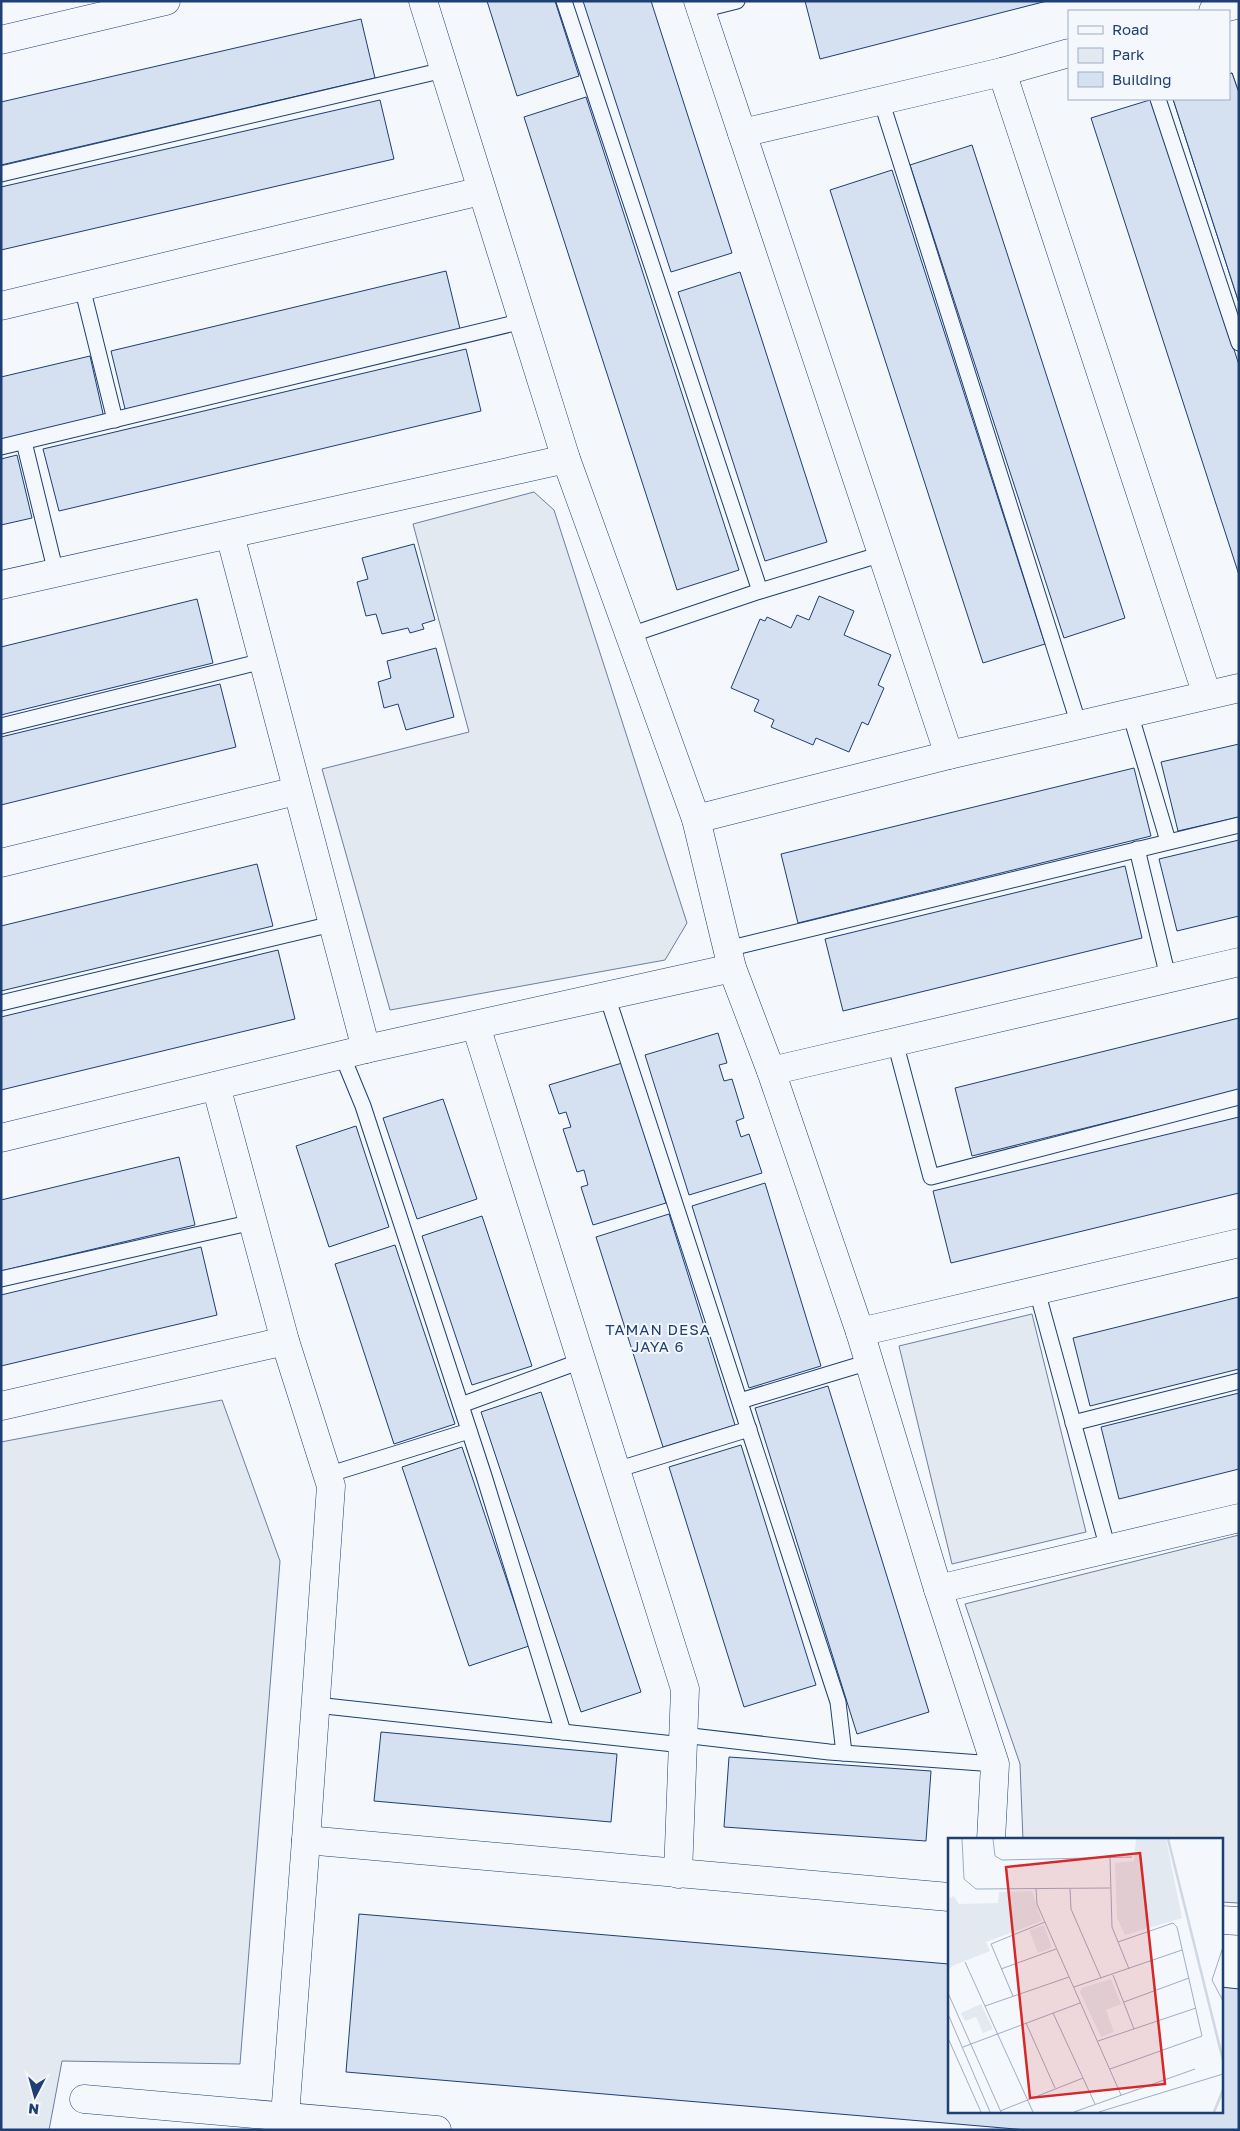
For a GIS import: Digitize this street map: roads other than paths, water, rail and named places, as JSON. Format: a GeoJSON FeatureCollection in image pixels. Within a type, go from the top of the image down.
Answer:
{"type":"FeatureCollection","features":[{"type":"Feature","properties":{"kind":"street"},"geometry":{"type":"LineString","coordinates":[[1,40],[166,1]]}},
{"type":"Feature","properties":{"kind":"street"},"geometry":{"type":"LineString","coordinates":[[422,1],[566,459],[696,819],[730,959],[771,1071],[860,1332],[938,1589],[995,1764],[991,1838]]}},
{"type":"Feature","properties":{"kind":"street"},"geometry":{"type":"LineString","coordinates":[[1217,10],[1239,4]]}},
{"type":"Feature","properties":{"kind":"street"},"geometry":{"type":"LineString","coordinates":[[699,6],[948,754]]}},
{"type":"Feature","properties":{"kind":"street"},"geometry":{"type":"LineString","coordinates":[[742,133],[1002,72],[1068,53]]}},
{"type":"Feature","properties":{"kind":"street"},"geometry":{"type":"LineString","coordinates":[[1002,72],[1207,695]]}},
{"type":"Feature","properties":{"kind":"street"},"geometry":{"type":"LineString","coordinates":[[1,306],[481,191]]}},
{"type":"Feature","properties":{"kind":"street"},"geometry":{"type":"LineString","coordinates":[[1,585],[566,459]]}},
{"type":"Feature","properties":{"kind":"street"},"geometry":{"type":"LineString","coordinates":[[230,535],[332,924],[354,1052]]}},
{"type":"Feature","properties":{"kind":"street"},"geometry":{"type":"LineString","coordinates":[[696,819],[948,754],[1239,688]]}},
{"type":"Feature","properties":{"kind":"street"},"geometry":{"type":"LineString","coordinates":[[1,863],[296,791]]}},
{"type":"Feature","properties":{"kind":"street"},"geometry":{"type":"LineString","coordinates":[[1,1138],[354,1052],[607,996],[730,959]]}},
{"type":"Feature","properties":{"kind":"street"},"geometry":{"type":"LineString","coordinates":[[771,1071],[1239,962]]}},
{"type":"Feature","properties":{"kind":"street"},"geometry":{"type":"LineString","coordinates":[[476,1026],[685,1689],[678,1874]]}},
{"type":"Feature","properties":{"kind":"street"},"geometry":{"type":"LineString","coordinates":[[216,1086],[285,1341],[331,1486],[285,2116]]}},
{"type":"Feature","properties":{"kind":"street"},"geometry":{"type":"LineString","coordinates":[[860,1332],[1239,1243]]}},
{"type":"Feature","properties":{"kind":"street"},"geometry":{"type":"LineString","coordinates":[[1,1406],[285,1341]]}},
{"type":"Feature","properties":{"kind":"street"},"geometry":{"type":"LineString","coordinates":[[938,1589],[1239,1518]]}},
{"type":"Feature","properties":{"kind":"street"},"geometry":{"type":"LineString","coordinates":[[306,1840],[948,1897]]}},
{"type":"Feature","properties":{"kind":"street"},"geometry":{"type":"LineString","coordinates":[[1222,1920],[1239,1921]]}},
{"type":"Feature","properties":{"kind":"street"},"geometry":{"type":"LineString","coordinates":[[84,2099],[437,2130]]}},
{"type":"Feature","properties":{"kind":"lane"},"geometry":{"type":"LineString","coordinates":[[564,1],[760,591]]}},
{"type":"Feature","properties":{"kind":"lane"},"geometry":{"type":"LineString","coordinates":[[699,6],[737,1]]}},
{"type":"Feature","properties":{"kind":"lane"},"geometry":{"type":"LineString","coordinates":[[1,174],[444,70]]}},
{"type":"Feature","properties":{"kind":"lane"},"geometry":{"type":"LineString","coordinates":[[881,100],[1079,724]]}},
{"type":"Feature","properties":{"kind":"lane"},"geometry":{"type":"LineString","coordinates":[[1158,100],[1239,342]]}},
{"type":"Feature","properties":{"kind":"lane"},"geometry":{"type":"LineString","coordinates":[[82,287],[116,420]]}},
{"type":"Feature","properties":{"kind":"lane"},"geometry":{"type":"LineString","coordinates":[[1,447],[523,321]]}},
{"type":"Feature","properties":{"kind":"lane"},"geometry":{"type":"LineString","coordinates":[[24,442],[56,573]]}},
{"type":"Feature","properties":{"kind":"lane"},"geometry":{"type":"LineString","coordinates":[[630,635],[760,591],[882,554]]}},
{"type":"Feature","properties":{"kind":"lane"},"geometry":{"type":"LineString","coordinates":[[1,726],[263,661]]}},
{"type":"Feature","properties":{"kind":"lane"},"geometry":{"type":"LineString","coordinates":[[1130,712],[1168,842]]}},
{"type":"Feature","properties":{"kind":"lane"},"geometry":{"type":"LineString","coordinates":[[730,959],[1136,849],[1239,824]]}},
{"type":"Feature","properties":{"kind":"lane"},"geometry":{"type":"LineString","coordinates":[[1136,849],[1168,977]]}},
{"type":"Feature","properties":{"kind":"lane"},"geometry":{"type":"LineString","coordinates":[[1,1003],[332,924]]}},
{"type":"Feature","properties":{"kind":"lane"},"geometry":{"type":"LineString","coordinates":[[607,996],[838,1702],[844,1753]]}},
{"type":"Feature","properties":{"kind":"lane"},"geometry":{"type":"LineString","coordinates":[[895,1042],[931,1177],[1239,1097]]}},
{"type":"Feature","properties":{"kind":"lane"},"geometry":{"type":"LineString","coordinates":[[354,1052],[363,1106],[461,1405],[563,1732]]}},
{"type":"Feature","properties":{"kind":"lane"},"geometry":{"type":"LineString","coordinates":[[1,1279],[253,1222]]}},
{"type":"Feature","properties":{"kind":"lane"},"geometry":{"type":"LineString","coordinates":[[1037,1291],[1108,1549]]}},
{"type":"Feature","properties":{"kind":"lane"},"geometry":{"type":"LineString","coordinates":[[461,1405],[581,1361]]}},
{"type":"Feature","properties":{"kind":"lane"},"geometry":{"type":"LineString","coordinates":[[740,1402],[869,1362]]}},
{"type":"Feature","properties":{"kind":"lane"},"geometry":{"type":"LineString","coordinates":[[1073,1423],[1239,1381]]}},
{"type":"Feature","properties":{"kind":"lane"},"geometry":{"type":"LineString","coordinates":[[616,1470],[750,1429]]}},
{"type":"Feature","properties":{"kind":"lane"},"geometry":{"type":"LineString","coordinates":[[327,1475],[469,1431]]}},
{"type":"Feature","properties":{"kind":"lane"},"geometry":{"type":"LineString","coordinates":[[316,1705],[563,1732],[995,1764]]}},
{"type":"Feature","properties":{"kind":"district","name":"TAMAN DESA JAYA 6"},"geometry":{"type":"Point","coordinates":[658,1338]}}]}
